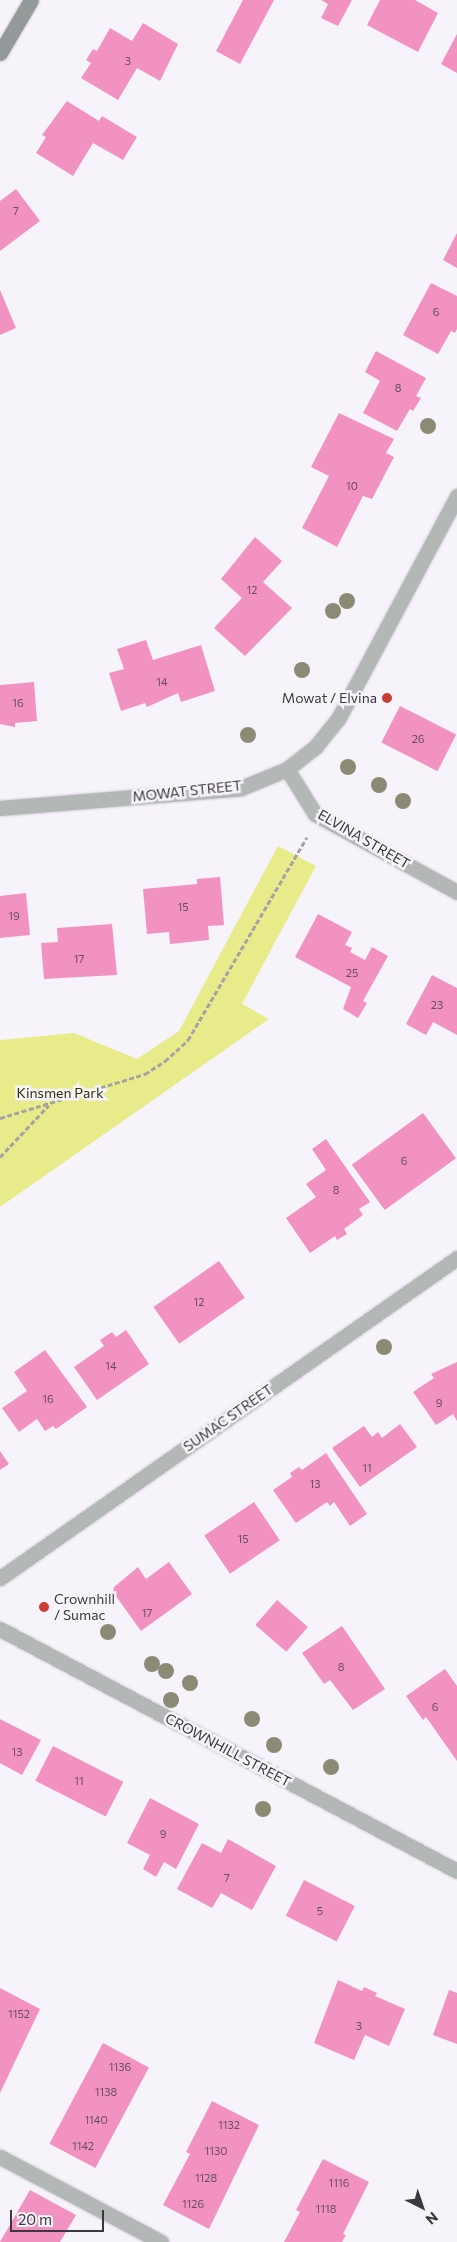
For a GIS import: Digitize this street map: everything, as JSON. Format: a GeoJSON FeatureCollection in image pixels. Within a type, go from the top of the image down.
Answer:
{"type":"FeatureCollection","features":[{"type":"Feature","properties":{"kind":"street"},"geometry":{"type":"LineString","coordinates":[[0,53],[31,0]]}},
{"type":"Feature","properties":{"kind":"street","name":"MOWAT STREET"},"geometry":{"type":"LineString","coordinates":[[0,808],[242,788],[262,782],[287,769],[316,746],[338,719],[457,496]]}},
{"type":"Feature","properties":{"kind":"street","name":"ELVINA STREET"},"geometry":{"type":"LineString","coordinates":[[287,769],[319,816],[457,892]]}},
{"type":"Feature","properties":{"kind":"street","name":"SUMAC STREET"},"geometry":{"type":"LineString","coordinates":[[0,1578],[457,1258]]}},
{"type":"Feature","properties":{"kind":"street","name":"CROWNHILL STREET"},"geometry":{"type":"LineString","coordinates":[[0,1629],[457,1871]]}},
{"type":"Feature","properties":{"kind":"street"},"geometry":{"type":"LineString","coordinates":[[0,2157],[161,2242]]}},
{"type":"Feature","properties":{"kind":"path"},"geometry":{"type":"LineString","coordinates":[[0,1118],[145,1074],[165,1061],[188,1040],[319,816]]}},
{"type":"Feature","properties":{"kind":"path"},"geometry":{"type":"LineString","coordinates":[[0,1158],[49,1104]]}},
{"type":"Feature","properties":{"kind":"green space","name":"Kinsmen Park"},"geometry":{"type":"Polygon","coordinates":[[[278,846],[316,866],[242,1004],[269,1019],[0,1207],[0,1040],[74,1033],[137,1059],[179,1031],[278,846]]]}},
{"type":"Feature","properties":{"kind":"building"},"geometry":{"type":"Polygon","coordinates":[[[243,0],[274,0],[240,64],[216,51],[243,0]]]}},
{"type":"Feature","properties":{"kind":"building"},"geometry":{"type":"Polygon","coordinates":[[[321,0],[352,0],[338,26],[321,18],[328,4],[321,0]]]}},
{"type":"Feature","properties":{"kind":"building"},"geometry":{"type":"Polygon","coordinates":[[[380,0],[415,0],[438,13],[418,52],[367,25],[380,0]]]}},
{"type":"Feature","properties":{"kind":"building"},"geometry":{"type":"Polygon","coordinates":[[[143,23],[178,44],[160,81],[137,68],[118,100],[81,78],[91,63],[86,60],[93,49],[97,51],[110,28],[132,41],[143,23]]]}},
{"type":"Feature","properties":{"kind":"building"},"geometry":{"type":"Polygon","coordinates":[[[457,34],[457,73],[441,64],[457,34]]]}},
{"type":"Feature","properties":{"kind":"building"},"geometry":{"type":"Polygon","coordinates":[[[67,101],[99,121],[102,116],[137,137],[123,160],[93,143],[73,176],[36,153],[46,137],[42,135],[67,101]]]}},
{"type":"Feature","properties":{"kind":"building"},"geometry":{"type":"Polygon","coordinates":[[[16,189],[40,221],[0,251],[0,201],[16,189]]]}},
{"type":"Feature","properties":{"kind":"building"},"geometry":{"type":"Polygon","coordinates":[[[457,233],[457,268],[443,260],[457,233]]]}},
{"type":"Feature","properties":{"kind":"building"},"geometry":{"type":"Polygon","coordinates":[[[431,283],[457,296],[457,329],[455,333],[451,331],[438,354],[403,335],[431,283]]]}},
{"type":"Feature","properties":{"kind":"building"},"geometry":{"type":"Polygon","coordinates":[[[0,290],[16,328],[0,335],[0,290]]]}},
{"type":"Feature","properties":{"kind":"building"},"geometry":{"type":"Polygon","coordinates":[[[376,351],[426,378],[416,396],[421,398],[413,411],[410,409],[397,431],[363,413],[380,381],[365,372],[376,351]]]}},
{"type":"Feature","properties":{"kind":"building"},"geometry":{"type":"Polygon","coordinates":[[[339,413],[394,439],[386,453],[394,457],[372,499],[363,496],[337,547],[302,528],[329,476],[311,467],[339,413]]]}},
{"type":"Feature","properties":{"kind":"building"},"geometry":{"type":"Polygon","coordinates":[[[255,537],[282,561],[263,582],[292,608],[245,656],[214,628],[242,598],[221,579],[255,537]]]}},
{"type":"Feature","properties":{"kind":"building"},"geometry":{"type":"Polygon","coordinates":[[[146,640],[153,660],[201,645],[215,691],[181,702],[178,693],[147,707],[145,703],[121,711],[109,673],[124,669],[117,649],[146,640]]]}},
{"type":"Feature","properties":{"kind":"building"},"geometry":{"type":"Polygon","coordinates":[[[34,682],[37,721],[15,723],[15,727],[0,724],[0,685],[34,682]]]}},
{"type":"Feature","properties":{"kind":"building"},"geometry":{"type":"Polygon","coordinates":[[[400,706],[456,735],[438,771],[381,743],[400,706]]]}},
{"type":"Feature","properties":{"kind":"building"},"geometry":{"type":"Polygon","coordinates":[[[220,877],[224,925],[208,926],[209,940],[170,944],[169,932],[147,934],[143,889],[197,884],[197,879],[220,877]]]}},
{"type":"Feature","properties":{"kind":"building"},"geometry":{"type":"Polygon","coordinates":[[[26,893],[30,935],[0,938],[0,896],[26,893]]]}},
{"type":"Feature","properties":{"kind":"building"},"geometry":{"type":"Polygon","coordinates":[[[318,914],[352,932],[345,945],[352,948],[350,952],[365,960],[372,947],[388,956],[363,1001],[367,1003],[358,1018],[343,1009],[351,987],[295,957],[318,914]]]}},
{"type":"Feature","properties":{"kind":"building"},"geometry":{"type":"Polygon","coordinates":[[[112,924],[117,975],[44,979],[41,943],[58,942],[57,928],[112,924]]]}},
{"type":"Feature","properties":{"kind":"building"},"geometry":{"type":"Polygon","coordinates":[[[432,975],[457,988],[457,1035],[433,1022],[426,1035],[406,1024],[432,975]]]}},
{"type":"Feature","properties":{"kind":"building"},"geometry":{"type":"Polygon","coordinates":[[[423,1113],[456,1158],[385,1210],[352,1165],[423,1113]]]}},
{"type":"Feature","properties":{"kind":"building"},"geometry":{"type":"Polygon","coordinates":[[[326,1139],[370,1202],[359,1209],[363,1215],[344,1229],[347,1234],[337,1240],[335,1236],[310,1253],[286,1218],[316,1197],[306,1184],[326,1170],[312,1149],[326,1139]]]}},
{"type":"Feature","properties":{"kind":"building"},"geometry":{"type":"Polygon","coordinates":[[[219,1261],[245,1298],[179,1344],[153,1307],[219,1261]]]}},
{"type":"Feature","properties":{"kind":"building"},"geometry":{"type":"Polygon","coordinates":[[[126,1330],[149,1364],[97,1400],[74,1367],[104,1346],[100,1340],[112,1332],[116,1337],[126,1330]]]}},
{"type":"Feature","properties":{"kind":"building"},"geometry":{"type":"Polygon","coordinates":[[[45,1350],[87,1407],[56,1429],[53,1426],[45,1431],[37,1419],[19,1432],[2,1408],[27,1391],[14,1372],[45,1350]]]}},
{"type":"Feature","properties":{"kind":"building"},"geometry":{"type":"Polygon","coordinates":[[[457,1362],[457,1421],[453,1414],[436,1425],[413,1392],[434,1378],[431,1374],[457,1362]]]}},
{"type":"Feature","properties":{"kind":"building"},"geometry":{"type":"Polygon","coordinates":[[[400,1424],[417,1447],[360,1487],[332,1448],[364,1426],[372,1437],[378,1432],[382,1438],[400,1424]]]}},
{"type":"Feature","properties":{"kind":"building"},"geometry":{"type":"Polygon","coordinates":[[[0,1451],[9,1464],[0,1470],[0,1451]]]}},
{"type":"Feature","properties":{"kind":"building"},"geometry":{"type":"Polygon","coordinates":[[[326,1453],[367,1514],[350,1526],[334,1502],[330,1506],[327,1502],[296,1523],[273,1490],[292,1477],[290,1473],[299,1467],[302,1470],[326,1453]]]}},
{"type":"Feature","properties":{"kind":"building"},"geometry":{"type":"Polygon","coordinates":[[[254,1502],[280,1540],[230,1574],[204,1536],[254,1502]]]}},
{"type":"Feature","properties":{"kind":"building"},"geometry":{"type":"Polygon","coordinates":[[[169,1562],[192,1594],[141,1631],[113,1592],[114,1587],[138,1567],[146,1579],[169,1562]]]}},
{"type":"Feature","properties":{"kind":"building"},"geometry":{"type":"Polygon","coordinates":[[[277,1600],[308,1627],[286,1652],[255,1625],[277,1600]]]}},
{"type":"Feature","properties":{"kind":"building"},"geometry":{"type":"Polygon","coordinates":[[[342,1626],[385,1689],[353,1710],[330,1680],[324,1684],[302,1653],[342,1626]]]}},
{"type":"Feature","properties":{"kind":"building"},"geometry":{"type":"Polygon","coordinates":[[[445,1669],[457,1686],[457,1761],[426,1717],[423,1720],[406,1696],[445,1669]]]}},
{"type":"Feature","properties":{"kind":"building"},"geometry":{"type":"Polygon","coordinates":[[[0,1719],[41,1740],[22,1775],[0,1763],[0,1719]]]}},
{"type":"Feature","properties":{"kind":"building"},"geometry":{"type":"Polygon","coordinates":[[[53,1746],[123,1782],[106,1817],[35,1781],[53,1746]]]}},
{"type":"Feature","properties":{"kind":"building"},"geometry":{"type":"Polygon","coordinates":[[[150,1798],[199,1824],[176,1869],[164,1862],[156,1877],[143,1869],[150,1855],[127,1843],[150,1798]]]}},
{"type":"Feature","properties":{"kind":"building"},"geometry":{"type":"Polygon","coordinates":[[[228,1839],[276,1866],[252,1910],[221,1893],[212,1908],[177,1889],[202,1843],[221,1853],[228,1839]]]}},
{"type":"Feature","properties":{"kind":"building"},"geometry":{"type":"Polygon","coordinates":[[[304,1880],[355,1906],[337,1942],[286,1916],[304,1880]]]}},
{"type":"Feature","properties":{"kind":"building"},"geometry":{"type":"Polygon","coordinates":[[[338,1980],[362,1991],[364,1987],[377,1993],[375,1996],[405,2009],[389,2046],[365,2035],[354,2060],[314,2043],[338,1980]]]}},
{"type":"Feature","properties":{"kind":"building"},"geometry":{"type":"Polygon","coordinates":[[[0,1988],[40,2009],[0,2093],[0,1988]]]}},
{"type":"Feature","properties":{"kind":"building"},"geometry":{"type":"Polygon","coordinates":[[[449,1990],[457,1993],[457,2044],[433,2035],[449,1990]]]}},
{"type":"Feature","properties":{"kind":"building"},"geometry":{"type":"Polygon","coordinates":[[[103,2043],[149,2067],[95,2168],[49,2144],[103,2043]]]}},
{"type":"Feature","properties":{"kind":"building"},"geometry":{"type":"Polygon","coordinates":[[[212,2101],[259,2125],[209,2229],[163,2205],[190,2154],[186,2152],[212,2101]]]}},
{"type":"Feature","properties":{"kind":"building"},"geometry":{"type":"Polygon","coordinates":[[[323,2159],[369,2182],[343,2234],[346,2235],[342,2242],[284,2242],[300,2212],[296,2210],[323,2159]]]}},
{"type":"Feature","properties":{"kind":"building"},"geometry":{"type":"Polygon","coordinates":[[[30,2190],[76,2215],[60,2242],[0,2242],[30,2190]]]}},
{"type":"Feature","properties":{"kind":"place","name":"Mowat / Elvina"},"geometry":{"type":"Point","coordinates":[387,698]}},
{"type":"Feature","properties":{"kind":"place","name":"Crownhill / Sumac"},"geometry":{"type":"Point","coordinates":[44,1607]}}]}
